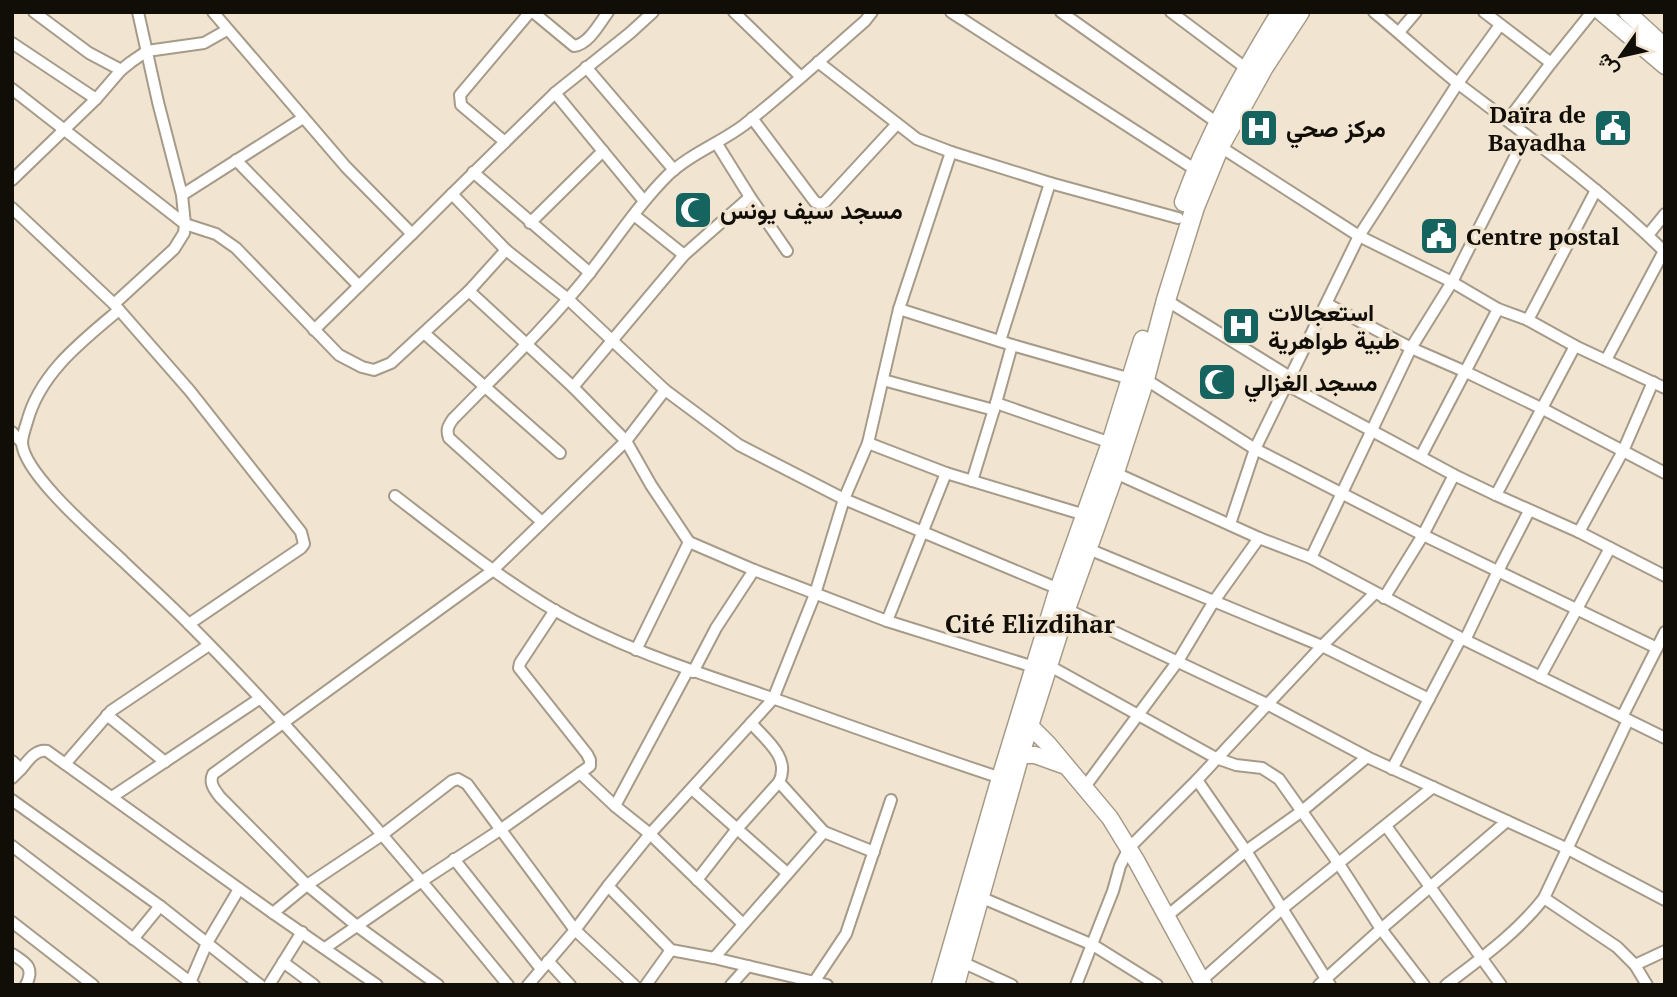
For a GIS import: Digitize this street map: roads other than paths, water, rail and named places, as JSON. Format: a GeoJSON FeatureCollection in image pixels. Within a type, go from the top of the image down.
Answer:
{"type":"FeatureCollection","features":[{"type":"Feature","properties":{"kind":"main road"},"geometry":{"type":"LineString","coordinates":[[1601,12],[1665,66]]}},
{"type":"Feature","properties":{"kind":"main road"},"geometry":{"type":"LineString","coordinates":[[1627,12],[1663,42]]}},
{"type":"Feature","properties":{"kind":"main road"},"geometry":{"type":"LineString","coordinates":[[955,985],[980,897],[1014,755],[1041,666],[1059,589],[1085,515],[1108,470],[1111,443],[1138,379],[1178,218],[1196,170],[1264,67],[1291,15]]}},
{"type":"Feature","properties":{"kind":"main road"},"geometry":{"type":"LineString","coordinates":[[1041,666],[1066,609],[1108,470],[1166,300],[1217,137],[1247,69],[1291,15]]}},
{"type":"Feature","properties":{"kind":"main road"},"geometry":{"type":"LineString","coordinates":[[1025,720],[1110,818],[1203,982]]}},
{"type":"Feature","properties":{"kind":"main road"},"geometry":{"type":"LineString","coordinates":[[941,985],[1001,778],[1014,755]]}},
{"type":"Feature","properties":{"kind":"main road"},"geometry":{"type":"LineString","coordinates":[[1014,755],[1035,755],[1064,765]]}},
{"type":"Feature","properties":{"kind":"street"},"geometry":{"type":"LineString","coordinates":[[34,12],[89,53],[121,70]]}},
{"type":"Feature","properties":{"kind":"street"},"geometry":{"type":"LineString","coordinates":[[22,443],[30,411],[51,373],[174,249],[184,233],[182,195],[138,12]]}},
{"type":"Feature","properties":{"kind":"street"},"geometry":{"type":"LineString","coordinates":[[213,12],[346,167],[412,234]]}},
{"type":"Feature","properties":{"kind":"street"},"geometry":{"type":"LineString","coordinates":[[505,142],[461,104],[460,95],[531,12],[574,46],[579,46],[608,12]]}},
{"type":"Feature","properties":{"kind":"street"},"geometry":{"type":"LineString","coordinates":[[314,330],[555,93],[653,12]]}},
{"type":"Feature","properties":{"kind":"street"},"geometry":{"type":"LineString","coordinates":[[734,12],[801,77]]}},
{"type":"Feature","properties":{"kind":"street"},"geometry":{"type":"LineString","coordinates":[[542,522],[449,438],[448,427],[453,419],[568,299],[644,201],[674,170],[717,144],[752,118],[872,12]]}},
{"type":"Feature","properties":{"kind":"street"},"geometry":{"type":"LineString","coordinates":[[951,12],[1196,170]]}},
{"type":"Feature","properties":{"kind":"street"},"geometry":{"type":"LineString","coordinates":[[1061,12],[1217,137],[1359,236],[1498,309],[1528,320],[1575,346],[1665,388]]}},
{"type":"Feature","properties":{"kind":"street"},"geometry":{"type":"LineString","coordinates":[[1171,12],[1247,69]]}},
{"type":"Feature","properties":{"kind":"street"},"geometry":{"type":"LineString","coordinates":[[1374,12],[1458,83],[1596,190],[1664,252],[1606,360]]}},
{"type":"Feature","properties":{"kind":"street"},"geometry":{"type":"LineString","coordinates":[[1399,32],[1416,12]]}},
{"type":"Feature","properties":{"kind":"street"},"geometry":{"type":"LineString","coordinates":[[1508,120],[1592,12]]}},
{"type":"Feature","properties":{"kind":"street"},"geometry":{"type":"LineString","coordinates":[[1230,524],[1255,449],[1359,236],[1458,83],[1492,17],[1551,63]]}},
{"type":"Feature","properties":{"kind":"street"},"geometry":{"type":"LineString","coordinates":[[12,180],[96,100],[121,70],[147,51],[204,43],[227,30]]}},
{"type":"Feature","properties":{"kind":"street"},"geometry":{"type":"LineString","coordinates":[[12,43],[96,100]]}},
{"type":"Feature","properties":{"kind":"street"},"geometry":{"type":"LineString","coordinates":[[818,62],[917,139],[1050,183],[1178,218]]}},
{"type":"Feature","properties":{"kind":"street"},"geometry":{"type":"LineString","coordinates":[[586,67],[674,170]]}},
{"type":"Feature","properties":{"kind":"street"},"geometry":{"type":"LineString","coordinates":[[12,89],[185,223],[216,234],[236,248],[339,355],[362,367],[374,370],[391,363],[469,291],[506,250]]}},
{"type":"Feature","properties":{"kind":"street"},"geometry":{"type":"LineString","coordinates":[[555,93],[644,201]]}},
{"type":"Feature","properties":{"kind":"street"},"geometry":{"type":"LineString","coordinates":[[182,195],[303,118]]}},
{"type":"Feature","properties":{"kind":"street"},"geometry":{"type":"LineString","coordinates":[[752,118],[813,200],[821,204],[897,124]]}},
{"type":"Feature","properties":{"kind":"street"},"geometry":{"type":"LineString","coordinates":[[1311,558],[1411,348],[1451,282],[1526,135]]}},
{"type":"Feature","properties":{"kind":"street"},"geometry":{"type":"LineString","coordinates":[[717,144],[788,251]]}},
{"type":"Feature","properties":{"kind":"street"},"geometry":{"type":"LineString","coordinates":[[530,223],[603,151]]}},
{"type":"Feature","properties":{"kind":"street"},"geometry":{"type":"LineString","coordinates":[[528,985],[650,834],[773,699],[815,594],[844,499],[868,443],[899,309],[951,152]]}},
{"type":"Feature","properties":{"kind":"street"},"geometry":{"type":"LineString","coordinates":[[236,160],[359,286]]}},
{"type":"Feature","properties":{"kind":"street"},"geometry":{"type":"LineString","coordinates":[[473,172],[590,273]]}},
{"type":"Feature","properties":{"kind":"street"},"geometry":{"type":"LineString","coordinates":[[972,481],[995,407],[1006,343],[1050,183]]}},
{"type":"Feature","properties":{"kind":"street"},"geometry":{"type":"LineString","coordinates":[[1528,320],[1596,190]]}},
{"type":"Feature","properties":{"kind":"street"},"geometry":{"type":"LineString","coordinates":[[452,194],[506,250],[568,299],[665,390],[739,445],[844,499],[1059,589]]}},
{"type":"Feature","properties":{"kind":"street"},"geometry":{"type":"LineString","coordinates":[[573,387],[684,255],[750,197]]}},
{"type":"Feature","properties":{"kind":"street"},"geometry":{"type":"LineString","coordinates":[[12,208],[116,307],[190,391],[301,532],[304,544],[301,548],[189,624]]}},
{"type":"Feature","properties":{"kind":"street"},"geometry":{"type":"LineString","coordinates":[[1648,235],[1665,214]]}},
{"type":"Feature","properties":{"kind":"street"},"geometry":{"type":"LineString","coordinates":[[634,215],[684,255]]}},
{"type":"Feature","properties":{"kind":"street"},"geometry":{"type":"LineString","coordinates":[[469,291],[573,387],[626,441],[689,542],[887,621],[1041,666],[1216,758],[1236,765],[1267,770],[1279,779],[1381,929],[1424,985]]}},
{"type":"Feature","properties":{"kind":"street"},"geometry":{"type":"LineString","coordinates":[[1166,300],[1371,431],[1454,475],[1580,532],[1665,576]]}},
{"type":"Feature","properties":{"kind":"street"},"geometry":{"type":"LineString","coordinates":[[1327,304],[1411,348],[1543,409],[1665,473]]}},
{"type":"Feature","properties":{"kind":"street"},"geometry":{"type":"LineString","coordinates":[[899,309],[1006,343],[1138,379],[1255,449],[1423,535],[1657,648]]}},
{"type":"Feature","properties":{"kind":"street"},"geometry":{"type":"LineString","coordinates":[[1421,456],[1498,309]]}},
{"type":"Feature","properties":{"kind":"street"},"geometry":{"type":"LineString","coordinates":[[424,333],[560,453]]}},
{"type":"Feature","properties":{"kind":"street"},"geometry":{"type":"LineString","coordinates":[[1496,495],[1575,346]]}},
{"type":"Feature","properties":{"kind":"street"},"geometry":{"type":"LineString","coordinates":[[883,380],[995,407],[1111,443]]}},
{"type":"Feature","properties":{"kind":"street"},"geometry":{"type":"LineString","coordinates":[[1580,532],[1623,451],[1653,382]]}},
{"type":"Feature","properties":{"kind":"street"},"geometry":{"type":"LineString","coordinates":[[438,985],[357,926],[307,884],[220,797],[211,779],[213,774],[492,570],[626,441],[665,390]]}},
{"type":"Feature","properties":{"kind":"street"},"geometry":{"type":"LineString","coordinates":[[12,432],[22,443],[37,476],[189,624],[283,724],[422,881],[508,985]]}},
{"type":"Feature","properties":{"kind":"street"},"geometry":{"type":"LineString","coordinates":[[868,443],[946,473],[1085,515]]}},
{"type":"Feature","properties":{"kind":"street"},"geometry":{"type":"LineString","coordinates":[[1108,470],[1259,538],[1311,558],[1463,639],[1665,738]]}},
{"type":"Feature","properties":{"kind":"street"},"geometry":{"type":"LineString","coordinates":[[887,621],[946,473]]}},
{"type":"Feature","properties":{"kind":"street"},"geometry":{"type":"LineString","coordinates":[[1076,985],[1129,848],[1197,780],[1322,646],[1380,596],[1423,535],[1454,475]]}},
{"type":"Feature","properties":{"kind":"street"},"geometry":{"type":"LineString","coordinates":[[395,496],[492,570],[555,610],[636,650],[889,741],[1001,778]]}},
{"type":"Feature","properties":{"kind":"street"},"geometry":{"type":"LineString","coordinates":[[1392,769],[1529,510]]}},
{"type":"Feature","properties":{"kind":"street"},"geometry":{"type":"LineString","coordinates":[[1084,788],[1178,661],[1214,601],[1259,538]]}},
{"type":"Feature","properties":{"kind":"street"},"geometry":{"type":"LineString","coordinates":[[636,650],[689,542]]}},
{"type":"Feature","properties":{"kind":"street"},"geometry":{"type":"LineString","coordinates":[[1086,548],[1322,646],[1429,699]]}},
{"type":"Feature","properties":{"kind":"street"},"geometry":{"type":"LineString","coordinates":[[1540,677],[1610,548]]}},
{"type":"Feature","properties":{"kind":"street"},"geometry":{"type":"LineString","coordinates":[[615,806],[716,628],[754,570]]}},
{"type":"Feature","properties":{"kind":"street"},"geometry":{"type":"LineString","coordinates":[[1066,609],[1267,704],[1392,769],[1568,849],[1665,900]]}},
{"type":"Feature","properties":{"kind":"street"},"geometry":{"type":"LineString","coordinates":[[325,948],[590,766],[590,757],[519,668],[555,610]]}},
{"type":"Feature","properties":{"kind":"street"},"geometry":{"type":"LineString","coordinates":[[1446,985],[1515,929],[1544,898],[1665,632]]}},
{"type":"Feature","properties":{"kind":"street"},"geometry":{"type":"LineString","coordinates":[[65,764],[107,715],[209,645]]}},
{"type":"Feature","properties":{"kind":"street"},"geometry":{"type":"LineString","coordinates":[[112,797],[259,699]]}},
{"type":"Feature","properties":{"kind":"street"},"geometry":{"type":"LineString","coordinates":[[107,715],[165,762]]}},
{"type":"Feature","properties":{"kind":"street"},"geometry":{"type":"LineString","coordinates":[[697,880],[782,775],[779,755],[751,723]]}},
{"type":"Feature","properties":{"kind":"street"},"geometry":{"type":"LineString","coordinates":[[12,778],[16,765],[40,750],[47,751],[377,985]]}},
{"type":"Feature","properties":{"kind":"street"},"geometry":{"type":"LineString","coordinates":[[1167,916],[1367,757]]}},
{"type":"Feature","properties":{"kind":"street"},"geometry":{"type":"LineString","coordinates":[[580,773],[650,834],[743,924]]}},
{"type":"Feature","properties":{"kind":"street"},"geometry":{"type":"LineString","coordinates":[[273,913],[307,884],[382,835],[458,779],[467,784],[575,930],[634,985]]}},
{"type":"Feature","properties":{"kind":"street"},"geometry":{"type":"LineString","coordinates":[[1197,780],[1283,908],[1325,983],[1381,929],[1507,821]]}},
{"type":"Feature","properties":{"kind":"street"},"geometry":{"type":"LineString","coordinates":[[779,782],[824,832],[874,852]]}},
{"type":"Feature","properties":{"kind":"street"},"geometry":{"type":"LineString","coordinates":[[1203,982],[1283,908],[1433,787]]}},
{"type":"Feature","properties":{"kind":"street"},"geometry":{"type":"LineString","coordinates":[[692,789],[787,873]]}},
{"type":"Feature","properties":{"kind":"street"},"geometry":{"type":"LineString","coordinates":[[12,800],[160,906],[260,985]]}},
{"type":"Feature","properties":{"kind":"street"},"geometry":{"type":"LineString","coordinates":[[814,982],[846,934],[891,800]]}},
{"type":"Feature","properties":{"kind":"street"},"geometry":{"type":"LineString","coordinates":[[1386,826],[1501,985]]}},
{"type":"Feature","properties":{"kind":"street"},"geometry":{"type":"LineString","coordinates":[[714,958],[824,832]]}},
{"type":"Feature","properties":{"kind":"street"},"geometry":{"type":"LineString","coordinates":[[12,846],[191,984],[207,943],[239,888]]}},
{"type":"Feature","properties":{"kind":"street"},"geometry":{"type":"LineString","coordinates":[[454,859],[544,965],[570,985]]}},
{"type":"Feature","properties":{"kind":"street"},"geometry":{"type":"LineString","coordinates":[[608,886],[671,950],[827,985]]}},
{"type":"Feature","properties":{"kind":"street"},"geometry":{"type":"LineString","coordinates":[[980,897],[1093,945],[1157,985]]}},
{"type":"Feature","properties":{"kind":"street"},"geometry":{"type":"LineString","coordinates":[[1544,898],[1617,947],[1635,965],[1646,984]]}},
{"type":"Feature","properties":{"kind":"street"},"geometry":{"type":"LineString","coordinates":[[133,939],[160,906]]}},
{"type":"Feature","properties":{"kind":"street"},"geometry":{"type":"LineString","coordinates":[[12,922],[93,985]]}},
{"type":"Feature","properties":{"kind":"street"},"geometry":{"type":"LineString","coordinates":[[269,985],[302,932]]}},
{"type":"Feature","properties":{"kind":"street"},"geometry":{"type":"LineString","coordinates":[[646,985],[671,950]]}},
{"type":"Feature","properties":{"kind":"street"},"geometry":{"type":"LineString","coordinates":[[1635,965],[1665,951]]}},
{"type":"Feature","properties":{"kind":"street"},"geometry":{"type":"LineString","coordinates":[[12,954],[29,968],[26,985]]}},
{"type":"Feature","properties":{"kind":"street"},"geometry":{"type":"LineString","coordinates":[[962,961],[1012,985]]}},
{"type":"Feature","properties":{"kind":"street"},"geometry":{"type":"LineString","coordinates":[[283,962],[314,985]]}},
{"type":"Feature","properties":{"kind":"street"},"geometry":{"type":"LineString","coordinates":[[731,985],[748,966]]}},
{"type":"Feature","properties":{"kind":"place","name":"مركز صحي"},"geometry":{"type":"Point","coordinates":[1259,128]}},
{"type":"Feature","properties":{"kind":"place","name":"Daïra de Bayadha"},"geometry":{"type":"Point","coordinates":[1613,128]}},
{"type":"Feature","properties":{"kind":"place","name":"مسجد سيف يونس"},"geometry":{"type":"Point","coordinates":[693,210]}},
{"type":"Feature","properties":{"kind":"place","name":"Centre postal"},"geometry":{"type":"Point","coordinates":[1439,236]}},
{"type":"Feature","properties":{"kind":"place","name":"استعجالات طبية طواهرية"},"geometry":{"type":"Point","coordinates":[1241,326]}},
{"type":"Feature","properties":{"kind":"place","name":"مسجد الغزالي"},"geometry":{"type":"Point","coordinates":[1217,382]}},
{"type":"Feature","properties":{"kind":"district","name":"Cité Elizdihar"},"geometry":{"type":"Point","coordinates":[1030,623]}}]}
